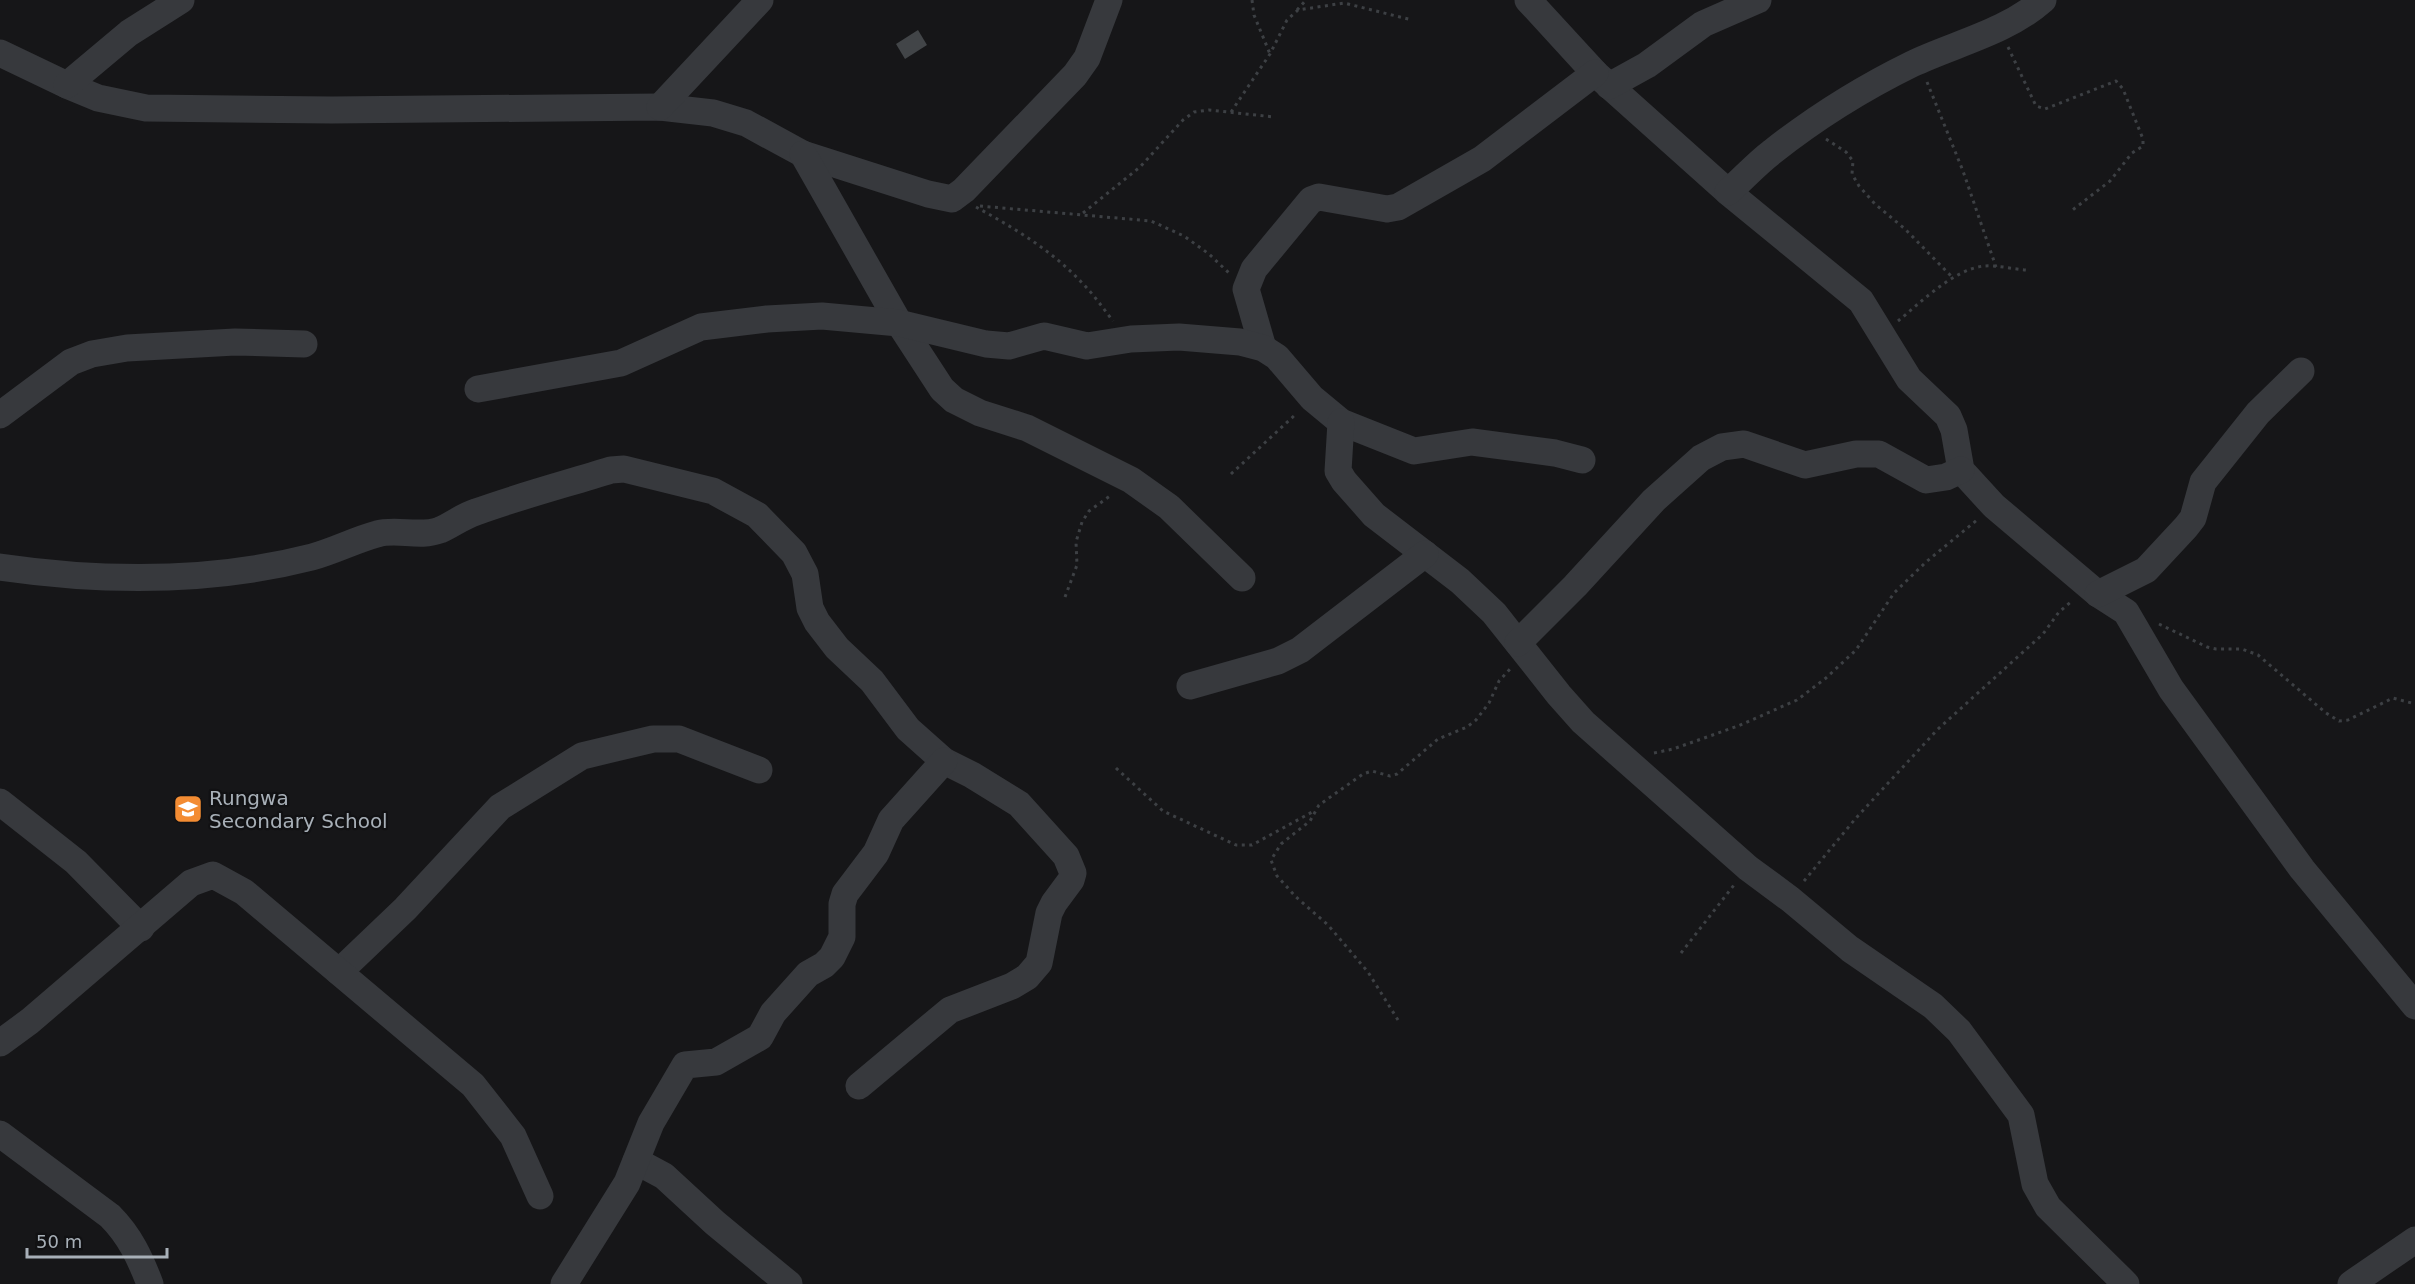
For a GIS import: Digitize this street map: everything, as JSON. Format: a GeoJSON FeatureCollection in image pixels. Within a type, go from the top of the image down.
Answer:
{"type":"FeatureCollection","features":[{"type":"Feature","properties":{"kind":"street"},"geometry":{"type":"LineString","coordinates":[[67,86],[129,33],[181,0]]}},
{"type":"Feature","properties":{"kind":"street"},"geometry":{"type":"LineString","coordinates":[[660,107],[760,0]]}},
{"type":"Feature","properties":{"kind":"street"},"geometry":{"type":"LineString","coordinates":[[0,53],[67,86],[98,98],[146,108],[332,110],[660,107],[713,113],[746,123],[803,154],[928,194],[952,199],[964,190],[1075,75],[1087,58],[1109,0]]}},
{"type":"Feature","properties":{"kind":"street"},"geometry":{"type":"LineString","coordinates":[[1528,0],[1602,79],[1728,192],[1861,301],[1909,379],[1948,416],[1954,430],[1962,471],[1994,506],[2094,590],[2126,612],[2171,689],[2302,869],[2415,1006]]}},
{"type":"Feature","properties":{"kind":"street"},"geometry":{"type":"LineString","coordinates":[[1263,348],[1246,289],[1254,268],[1311,200],[1319,197],[1387,209],[1398,207],[1482,159],[1602,79],[1647,65],[1703,24],[1758,0]]}},
{"type":"Feature","properties":{"kind":"street"},"geometry":{"type":"LineString","coordinates":[[1728,192],[1770,153],[1831,109],[1908,67],[2031,11],[2043,0]]}},
{"type":"Feature","properties":{"kind":"street"},"geometry":{"type":"LineString","coordinates":[[803,154],[899,323],[942,390],[954,400],[980,413],[1027,428],[1131,480],[1169,507],[1242,578]]}},
{"type":"Feature","properties":{"kind":"street"},"geometry":{"type":"LineString","coordinates":[[478,389],[621,363],[701,327],[767,319],[822,316],[899,323],[986,344],[1009,346],[1044,336],[1087,346],[1131,339],[1179,338],[1240,342],[1263,348],[1277,357],[1312,398],[1341,422],[1413,451],[1472,442],[1555,453],[1582,460]]}},
{"type":"Feature","properties":{"kind":"street"},"geometry":{"type":"LineString","coordinates":[[0,415],[71,362],[92,354],[127,348],[235,342],[304,344]]}},
{"type":"Feature","properties":{"kind":"street"},"geometry":{"type":"LineString","coordinates":[[2094,590],[2146,570],[2193,518],[2203,482],[2258,413],[2301,371]]}},
{"type":"Feature","properties":{"kind":"street"},"geometry":{"type":"LineString","coordinates":[[1341,422],[1338,471],[1340,476],[1374,515],[1460,581],[1494,613],[1583,722],[1748,868],[1790,898],[1850,949],[1933,1006],[1959,1031],[2021,1115],[2035,1184],[2048,1206],[2126,1284]]}},
{"type":"Feature","properties":{"kind":"street"},"geometry":{"type":"LineString","coordinates":[[1522,648],[1654,500],[1701,458],[1722,447],[1744,444],[1805,465],[1856,454],[1879,454],[1926,480],[1946,477],[1962,471]]}},
{"type":"Feature","properties":{"kind":"street"},"geometry":{"type":"LineString","coordinates":[[0,567],[58,576],[108,578],[192,576],[241,570],[312,556],[380,533],[421,534],[439,531],[473,512],[611,470],[624,469],[713,491],[757,515],[794,553],[805,574],[810,608],[817,622],[837,648],[872,681],[908,729],[944,761],[1019,804],[1066,856],[1073,873],[1071,880],[1049,913],[1039,963],[1027,977],[1012,986],[950,1010],[859,1086]]}},
{"type":"Feature","properties":{"kind":"street"},"geometry":{"type":"LineString","coordinates":[[1190,686],[1278,660],[1300,650],[1425,554]]}},
{"type":"Feature","properties":{"kind":"street"},"geometry":{"type":"LineString","coordinates":[[339,972],[405,909],[500,807],[582,756],[653,739],[679,739],[759,770]]}},
{"type":"Feature","properties":{"kind":"street"},"geometry":{"type":"LineString","coordinates":[[564,1284],[627,1183],[651,1123],[685,1065],[716,1062],[759,1037],[772,1013],[808,974],[824,965],[832,957],[843,937],[842,904],[845,894],[876,853],[891,820],[944,761]]}},
{"type":"Feature","properties":{"kind":"street"},"geometry":{"type":"LineString","coordinates":[[0,802],[76,862],[141,928]]}},
{"type":"Feature","properties":{"kind":"street"},"geometry":{"type":"LineString","coordinates":[[0,1043],[30,1022],[191,883],[213,875],[244,892],[473,1085],[513,1136],[540,1196]]}},
{"type":"Feature","properties":{"kind":"street"},"geometry":{"type":"LineString","coordinates":[[0,1134],[110,1216],[124,1230],[140,1256],[150,1284]]}},
{"type":"Feature","properties":{"kind":"street"},"geometry":{"type":"LineString","coordinates":[[636,1161],[664,1176],[715,1223],[789,1284]]}},
{"type":"Feature","properties":{"kind":"street"},"geometry":{"type":"LineString","coordinates":[[2351,1284],[2415,1240]]}},
{"type":"Feature","properties":{"kind":"path"},"geometry":{"type":"LineString","coordinates":[[1252,0],[1254,15],[1270,54]]}},
{"type":"Feature","properties":{"kind":"path"},"geometry":{"type":"LineString","coordinates":[[1232,112],[1270,54],[1287,20],[1306,0]]}},
{"type":"Feature","properties":{"kind":"path"},"geometry":{"type":"LineString","coordinates":[[1296,11],[1344,3],[1412,20]]}},
{"type":"Feature","properties":{"kind":"path"},"geometry":{"type":"LineString","coordinates":[[1998,27],[2036,106],[2045,109],[2116,81],[2123,89],[2143,139],[2143,146],[2132,153],[2110,181],[2070,212]]}},
{"type":"Feature","properties":{"kind":"path"},"geometry":{"type":"LineString","coordinates":[[1908,67],[1920,73],[1932,91],[1996,267]]}},
{"type":"Feature","properties":{"kind":"path"},"geometry":{"type":"LineString","coordinates":[[1081,214],[1140,167],[1183,120],[1194,112],[1209,110],[1274,117]]}},
{"type":"Feature","properties":{"kind":"path"},"geometry":{"type":"LineString","coordinates":[[1807,126],[1846,152],[1853,161],[1852,174],[1859,186],[1953,278]]}},
{"type":"Feature","properties":{"kind":"path"},"geometry":{"type":"LineString","coordinates":[[1131,339],[1116,325],[1083,283],[1054,257],[1013,227],[974,206],[1151,221],[1184,236],[1209,254],[1246,289]]}},
{"type":"Feature","properties":{"kind":"path"},"geometry":{"type":"LineString","coordinates":[[1882,333],[1953,278],[1970,269],[1985,266],[2026,270]]}},
{"type":"Feature","properties":{"kind":"path"},"geometry":{"type":"LineString","coordinates":[[1231,474],[1312,398]]}},
{"type":"Feature","properties":{"kind":"path"},"geometry":{"type":"LineString","coordinates":[[1065,597],[1077,565],[1076,542],[1082,522],[1089,511],[1131,480]]}},
{"type":"Feature","properties":{"kind":"path"},"geometry":{"type":"LineString","coordinates":[[1626,759],[1672,749],[1716,734],[1797,700],[1826,678],[1856,650],[1894,593],[1926,562],[1994,506]]}},
{"type":"Feature","properties":{"kind":"path"},"geometry":{"type":"LineString","coordinates":[[1790,898],[1856,818],[1937,730],[2043,634],[2059,612],[2094,590]]}},
{"type":"Feature","properties":{"kind":"path"},"geometry":{"type":"LineString","coordinates":[[2126,612],[2167,627],[2207,647],[2242,649],[2258,655],[2326,713],[2339,721],[2348,720],[2393,698],[2415,704]]}},
{"type":"Feature","properties":{"kind":"path"},"geometry":{"type":"LineString","coordinates":[[1398,1020],[1368,972],[1328,925],[1296,897],[1277,876],[1271,860],[1281,844],[1310,821],[1319,805],[1368,771],[1390,777],[1397,774],[1438,739],[1467,727],[1489,703],[1499,681],[1522,648]]}},
{"type":"Feature","properties":{"kind":"path"},"geometry":{"type":"LineString","coordinates":[[1116,768],[1163,811],[1236,845],[1252,845],[1316,810]]}},
{"type":"Feature","properties":{"kind":"path"},"geometry":{"type":"LineString","coordinates":[[1682,952],[1748,868]]}},
{"type":"Feature","properties":{"kind":"building"},"geometry":{"type":"Polygon","coordinates":[[[918,30],[927,45],[905,59],[896,44],[918,30]]]}},
{"type":"Feature","properties":{"kind":"place","name":"Rungwa Secondary School"},"geometry":{"type":"Point","coordinates":[188,809]}}]}
